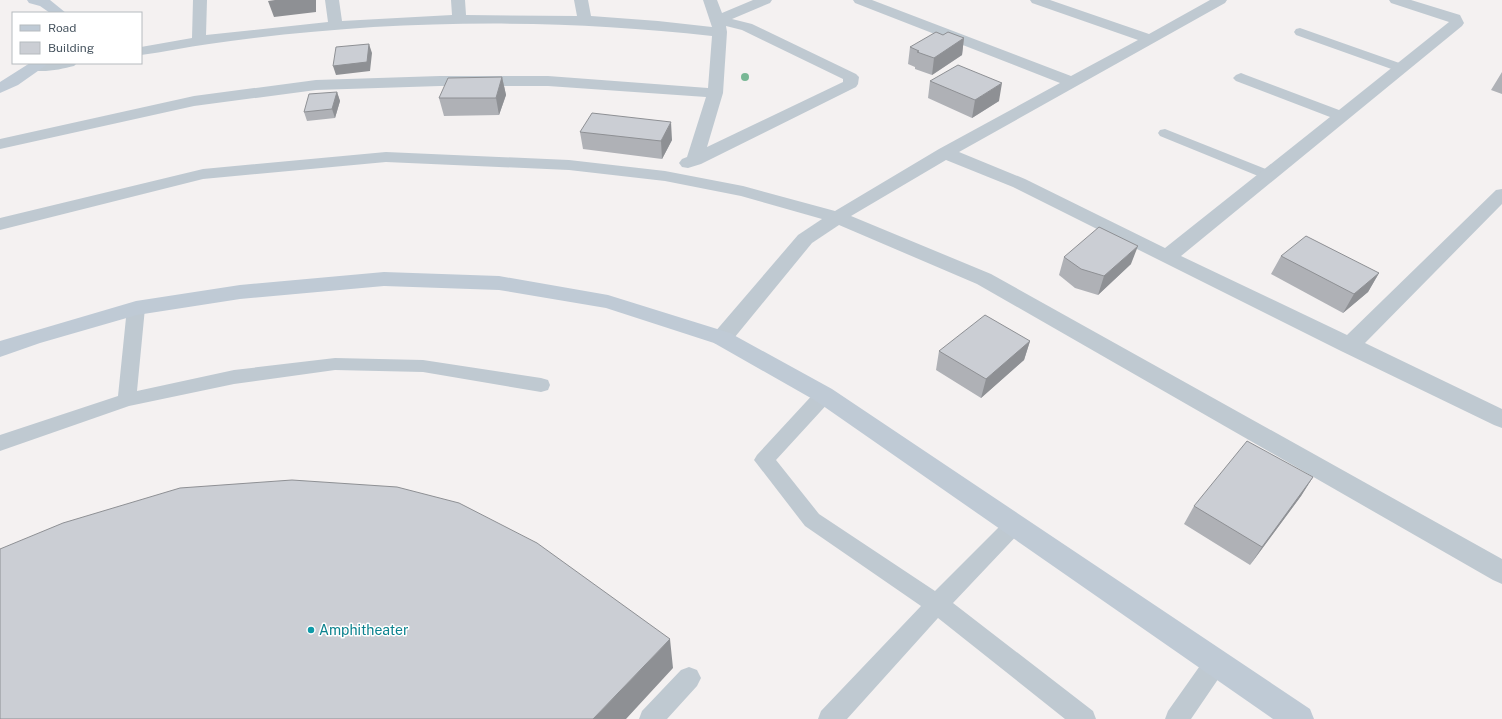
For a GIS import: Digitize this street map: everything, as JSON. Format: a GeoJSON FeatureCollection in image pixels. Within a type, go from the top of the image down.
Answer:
{"type":"FeatureCollection","features":[{"type":"Feature","properties":{"kind":"street"},"geometry":{"type":"LineString","coordinates":[[34,0],[46,3],[57,12]]}},
{"type":"Feature","properties":{"kind":"street"},"geometry":{"type":"LineString","coordinates":[[200,0],[200,41]]}},
{"type":"Feature","properties":{"kind":"street"},"geometry":{"type":"LineString","coordinates":[[332,0],[335,25]]}},
{"type":"Feature","properties":{"kind":"street"},"geometry":{"type":"LineString","coordinates":[[458,0],[459,19]]}},
{"type":"Feature","properties":{"kind":"street"},"geometry":{"type":"LineString","coordinates":[[581,0],[585,20]]}},
{"type":"Feature","properties":{"kind":"street"},"geometry":{"type":"LineString","coordinates":[[695,160],[715,93],[719,26],[710,0]]}},
{"type":"Feature","properties":{"kind":"street"},"geometry":{"type":"LineString","coordinates":[[719,26],[765,0]]}},
{"type":"Feature","properties":{"kind":"street"},"geometry":{"type":"LineString","coordinates":[[860,0],[1072,82]]}},
{"type":"Feature","properties":{"kind":"street"},"geometry":{"type":"LineString","coordinates":[[1037,0],[1150,39]]}},
{"type":"Feature","properties":{"kind":"street"},"geometry":{"type":"LineString","coordinates":[[1166,257],[1457,23],[1455,18],[1396,0]]}},
{"type":"Feature","properties":{"kind":"street"},"geometry":{"type":"LineString","coordinates":[[722,338],[805,239],[837,217],[945,153],[1150,39],[1213,1]]}},
{"type":"Feature","properties":{"kind":"street"},"geometry":{"type":"LineString","coordinates":[[142,51],[200,41],[335,25],[459,19],[585,20],[688,28],[719,26],[747,27],[851,77],[850,84],[664,176]]}},
{"type":"Feature","properties":{"kind":"street"},"geometry":{"type":"LineString","coordinates":[[0,88],[39,65],[54,64]]}},
{"type":"Feature","properties":{"kind":"street"},"geometry":{"type":"LineString","coordinates":[[1241,78],[1341,116]]}},
{"type":"Feature","properties":{"kind":"street"},"geometry":{"type":"LineString","coordinates":[[0,144],[194,101],[316,85],[440,81],[548,81],[715,93]]}},
{"type":"Feature","properties":{"kind":"street"},"geometry":{"type":"LineString","coordinates":[[945,153],[1020,183],[1166,257],[1502,419]]}},
{"type":"Feature","properties":{"kind":"street"},"geometry":{"type":"LineString","coordinates":[[0,224],[203,174],[386,157],[569,165],[664,176],[743,191],[837,217],[984,279],[1502,572]]}},
{"type":"Feature","properties":{"kind":"street"},"geometry":{"type":"LineString","coordinates":[[1349,346],[1502,194]]}},
{"type":"Feature","properties":{"kind":"street"},"geometry":{"type":"LineString","coordinates":[[0,350],[32,338],[136,308],[240,292],[384,280],[499,283],[608,302],[722,338],[824,395],[1217,661],[1299,719]]}},
{"type":"Feature","properties":{"kind":"lane"},"geometry":{"type":"LineString","coordinates":[[1300,32],[1400,68]]}},
{"type":"Feature","properties":{"kind":"lane"},"geometry":{"type":"LineString","coordinates":[[1165,133],[1268,175]]}},
{"type":"Feature","properties":{"kind":"lane"},"geometry":{"type":"LineString","coordinates":[[127,400],[136,308]]}},
{"type":"Feature","properties":{"kind":"lane"},"geometry":{"type":"LineString","coordinates":[[0,444],[127,400],[234,377],[335,364],[423,366],[541,385]]}},
{"type":"Feature","properties":{"kind":"lane"},"geometry":{"type":"LineString","coordinates":[[824,395],[764,460],[812,520],[937,604],[1084,719]]}},
{"type":"Feature","properties":{"kind":"lane"},"geometry":{"type":"LineString","coordinates":[[830,719],[937,604],[1015,524]]}},
{"type":"Feature","properties":{"kind":"lane"},"geometry":{"type":"LineString","coordinates":[[1177,719],[1217,661]]}},
{"type":"Feature","properties":{"kind":"lane"},"geometry":{"type":"LineString","coordinates":[[650,719],[689,678]]}},
{"type":"Feature","properties":{"kind":"building"},"geometry":{"type":"Polygon","coordinates":[[[936,32],[943,35],[948,32],[964,38],[934,58],[917,52],[919,51],[910,47],[936,32]]]}},
{"type":"Feature","properties":{"kind":"building"},"geometry":{"type":"Polygon","coordinates":[[[369,44],[367,62],[333,66],[336,47],[369,44]]]}},
{"type":"Feature","properties":{"kind":"building"},"geometry":{"type":"Polygon","coordinates":[[[958,65],[1002,83],[975,100],[930,81],[958,65]]]}},
{"type":"Feature","properties":{"kind":"building"},"geometry":{"type":"Polygon","coordinates":[[[502,77],[496,98],[439,98],[448,78],[502,77]]]}},
{"type":"Feature","properties":{"kind":"building"},"geometry":{"type":"Polygon","coordinates":[[[337,92],[332,109],[304,112],[309,94],[337,92]]]}},
{"type":"Feature","properties":{"kind":"building"},"geometry":{"type":"Polygon","coordinates":[[[592,113],[671,122],[661,141],[580,132],[592,113]]]}},
{"type":"Feature","properties":{"kind":"building"},"geometry":{"type":"Polygon","coordinates":[[[1099,227],[1138,246],[1104,276],[1081,269],[1064,257],[1099,227]]]}},
{"type":"Feature","properties":{"kind":"building"},"geometry":{"type":"Polygon","coordinates":[[[1306,236],[1379,273],[1354,294],[1281,256],[1306,236]]]}},
{"type":"Feature","properties":{"kind":"building"},"geometry":{"type":"Polygon","coordinates":[[[985,315],[1030,341],[986,379],[939,351],[985,315]]]}},
{"type":"Feature","properties":{"kind":"building"},"geometry":{"type":"Polygon","coordinates":[[[1247,441],[1313,477],[1262,547],[1194,506],[1247,441]]]}},
{"type":"Feature","properties":{"kind":"building","name":"Amphitheater"},"geometry":{"type":"Polygon","coordinates":[[[292,480],[397,487],[459,503],[537,543],[670,639],[593,719],[0,719],[0,549],[63,523],[180,488],[292,480]]]}},
{"type":"Feature","properties":{"kind":"place","name":"Amphitheater"},"geometry":{"type":"Point","coordinates":[311,630]}}]}
